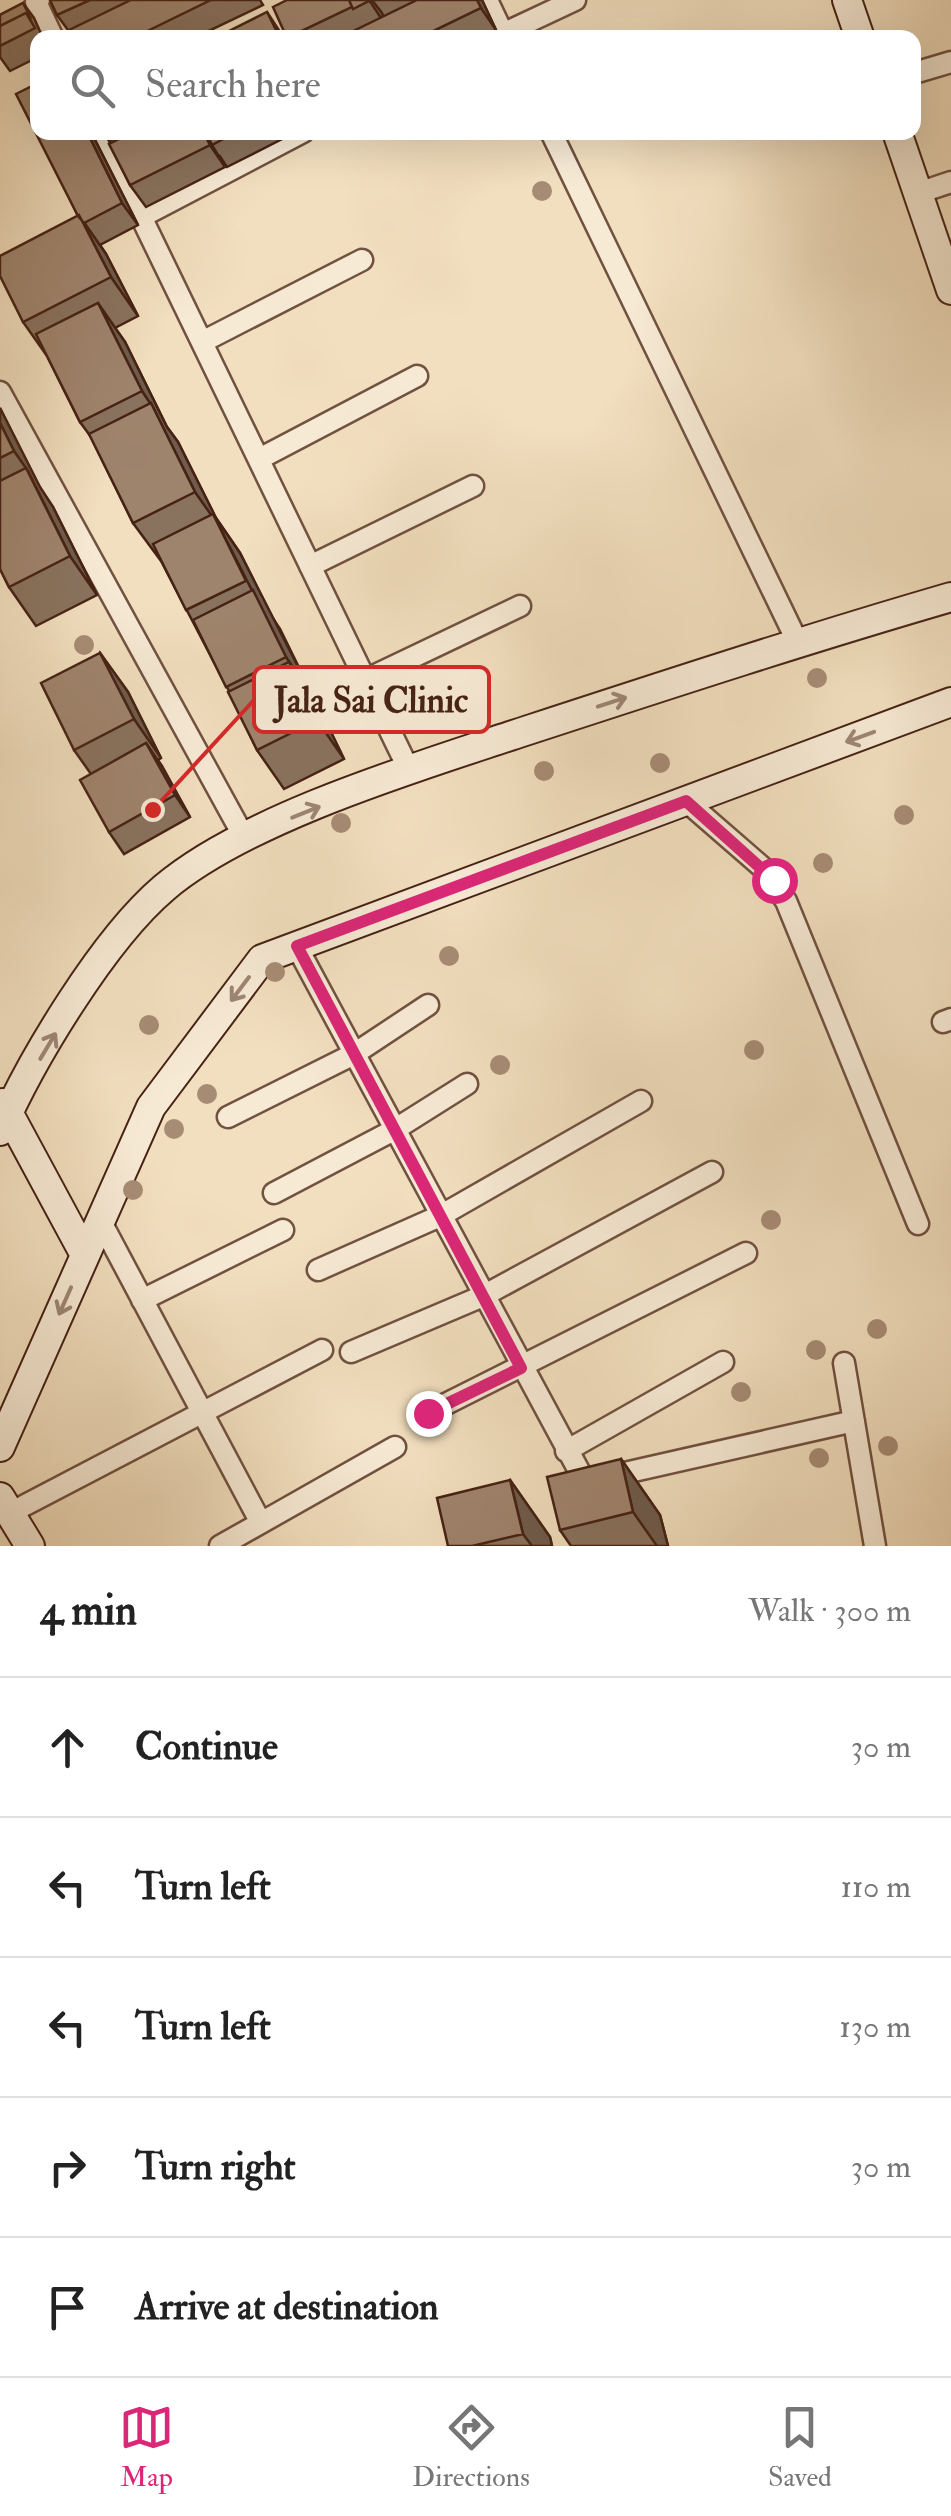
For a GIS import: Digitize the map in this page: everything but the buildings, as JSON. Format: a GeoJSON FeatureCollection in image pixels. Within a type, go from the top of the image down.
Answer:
{"type":"FeatureCollection","features":[{"type":"Feature","properties":{"kind":"street"},"geometry":{"type":"LineString","coordinates":[[487,0],[499,30]]}},
{"type":"Feature","properties":{"kind":"street"},"geometry":{"type":"LineString","coordinates":[[513,30],[575,0]]}},
{"type":"Feature","properties":{"kind":"street"},"geometry":{"type":"LineString","coordinates":[[847,0],[857,30]]}},
{"type":"Feature","properties":{"kind":"street"},"geometry":{"type":"LineString","coordinates":[[37,1],[50,30]]}},
{"type":"Feature","properties":{"kind":"street"},"geometry":{"type":"LineString","coordinates":[[921,72],[951,62]]}},
{"type":"Feature","properties":{"kind":"street"},"geometry":{"type":"LineString","coordinates":[[104,140],[409,770]]}},
{"type":"Feature","properties":{"kind":"street"},"geometry":{"type":"LineString","coordinates":[[142,217],[288,140]]}},
{"type":"Feature","properties":{"kind":"street"},"geometry":{"type":"LineString","coordinates":[[555,140],[797,641]]}},
{"type":"Feature","properties":{"kind":"street"},"geometry":{"type":"LineString","coordinates":[[900,140],[951,288]]}},
{"type":"Feature","properties":{"kind":"street"},"geometry":{"type":"LineString","coordinates":[[920,192],[951,182]]}},
{"type":"Feature","properties":{"kind":"street"},"geometry":{"type":"LineString","coordinates":[[202,342],[362,260]]}},
{"type":"Feature","properties":{"kind":"street"},"geometry":{"type":"LineString","coordinates":[[258,459],[416,376]]}},
{"type":"Feature","properties":{"kind":"street"},"geometry":{"type":"LineString","coordinates":[[0,392],[244,837]]}},
{"type":"Feature","properties":{"kind":"street"},"geometry":{"type":"LineString","coordinates":[[310,566],[473,486]]}},
{"type":"Feature","properties":{"kind":"street"},"geometry":{"type":"LineString","coordinates":[[85,1255],[2,1113],[106,947],[165,886],[244,837],[409,770],[797,641],[951,596]]}},
{"type":"Feature","properties":{"kind":"street"},"geometry":{"type":"LineString","coordinates":[[365,680],[520,606]]}},
{"type":"Feature","properties":{"kind":"street"},"geometry":{"type":"LineString","coordinates":[[0,1447],[151,1107],[262,959],[951,702]]}},
{"type":"Feature","properties":{"kind":"street"},"geometry":{"type":"LineString","coordinates":[[686,801],[762,867],[786,901],[918,1224]]}},
{"type":"Feature","properties":{"kind":"street"},"geometry":{"type":"LineString","coordinates":[[297,946],[580,1478],[590,1483],[854,1421]]}},
{"type":"Feature","properties":{"kind":"street"},"geometry":{"type":"LineString","coordinates":[[228,1116],[354,1054],[428,1005]]}},
{"type":"Feature","properties":{"kind":"street"},"geometry":{"type":"LineString","coordinates":[[274,1192],[394,1130],[467,1084]]}},
{"type":"Feature","properties":{"kind":"street"},"geometry":{"type":"LineString","coordinates":[[318,1270],[440,1216],[640,1101]]}},
{"type":"Feature","properties":{"kind":"street"},"geometry":{"type":"LineString","coordinates":[[351,1352],[483,1296],[712,1172]]}},
{"type":"Feature","properties":{"kind":"street"},"geometry":{"type":"LineString","coordinates":[[100,1220],[261,1523]]}},
{"type":"Feature","properties":{"kind":"street"},"geometry":{"type":"LineString","coordinates":[[142,1300],[283,1230]]}},
{"type":"Feature","properties":{"kind":"street"},"geometry":{"type":"LineString","coordinates":[[428,1413],[746,1253]]}},
{"type":"Feature","properties":{"kind":"street"},"geometry":{"type":"LineString","coordinates":[[30,1546],[5,1505],[201,1414],[322,1350]]}},
{"type":"Feature","properties":{"kind":"street"},"geometry":{"type":"LineString","coordinates":[[566,1452],[723,1362]]}},
{"type":"Feature","properties":{"kind":"street"},"geometry":{"type":"LineString","coordinates":[[844,1363],[876,1546]]}},
{"type":"Feature","properties":{"kind":"street"},"geometry":{"type":"LineString","coordinates":[[220,1546],[395,1447]]}},
{"type":"Feature","properties":{"kind":"place","name":"Jala Sai Clinic"},"geometry":{"type":"Point","coordinates":[153,810]}},
{"type":"Feature","properties":{"kind":"route"},"geometry":{"type":"LineString","coordinates":[[428,1413],[521,1368],[297,946],[686,801],[774,880]]}}]}
